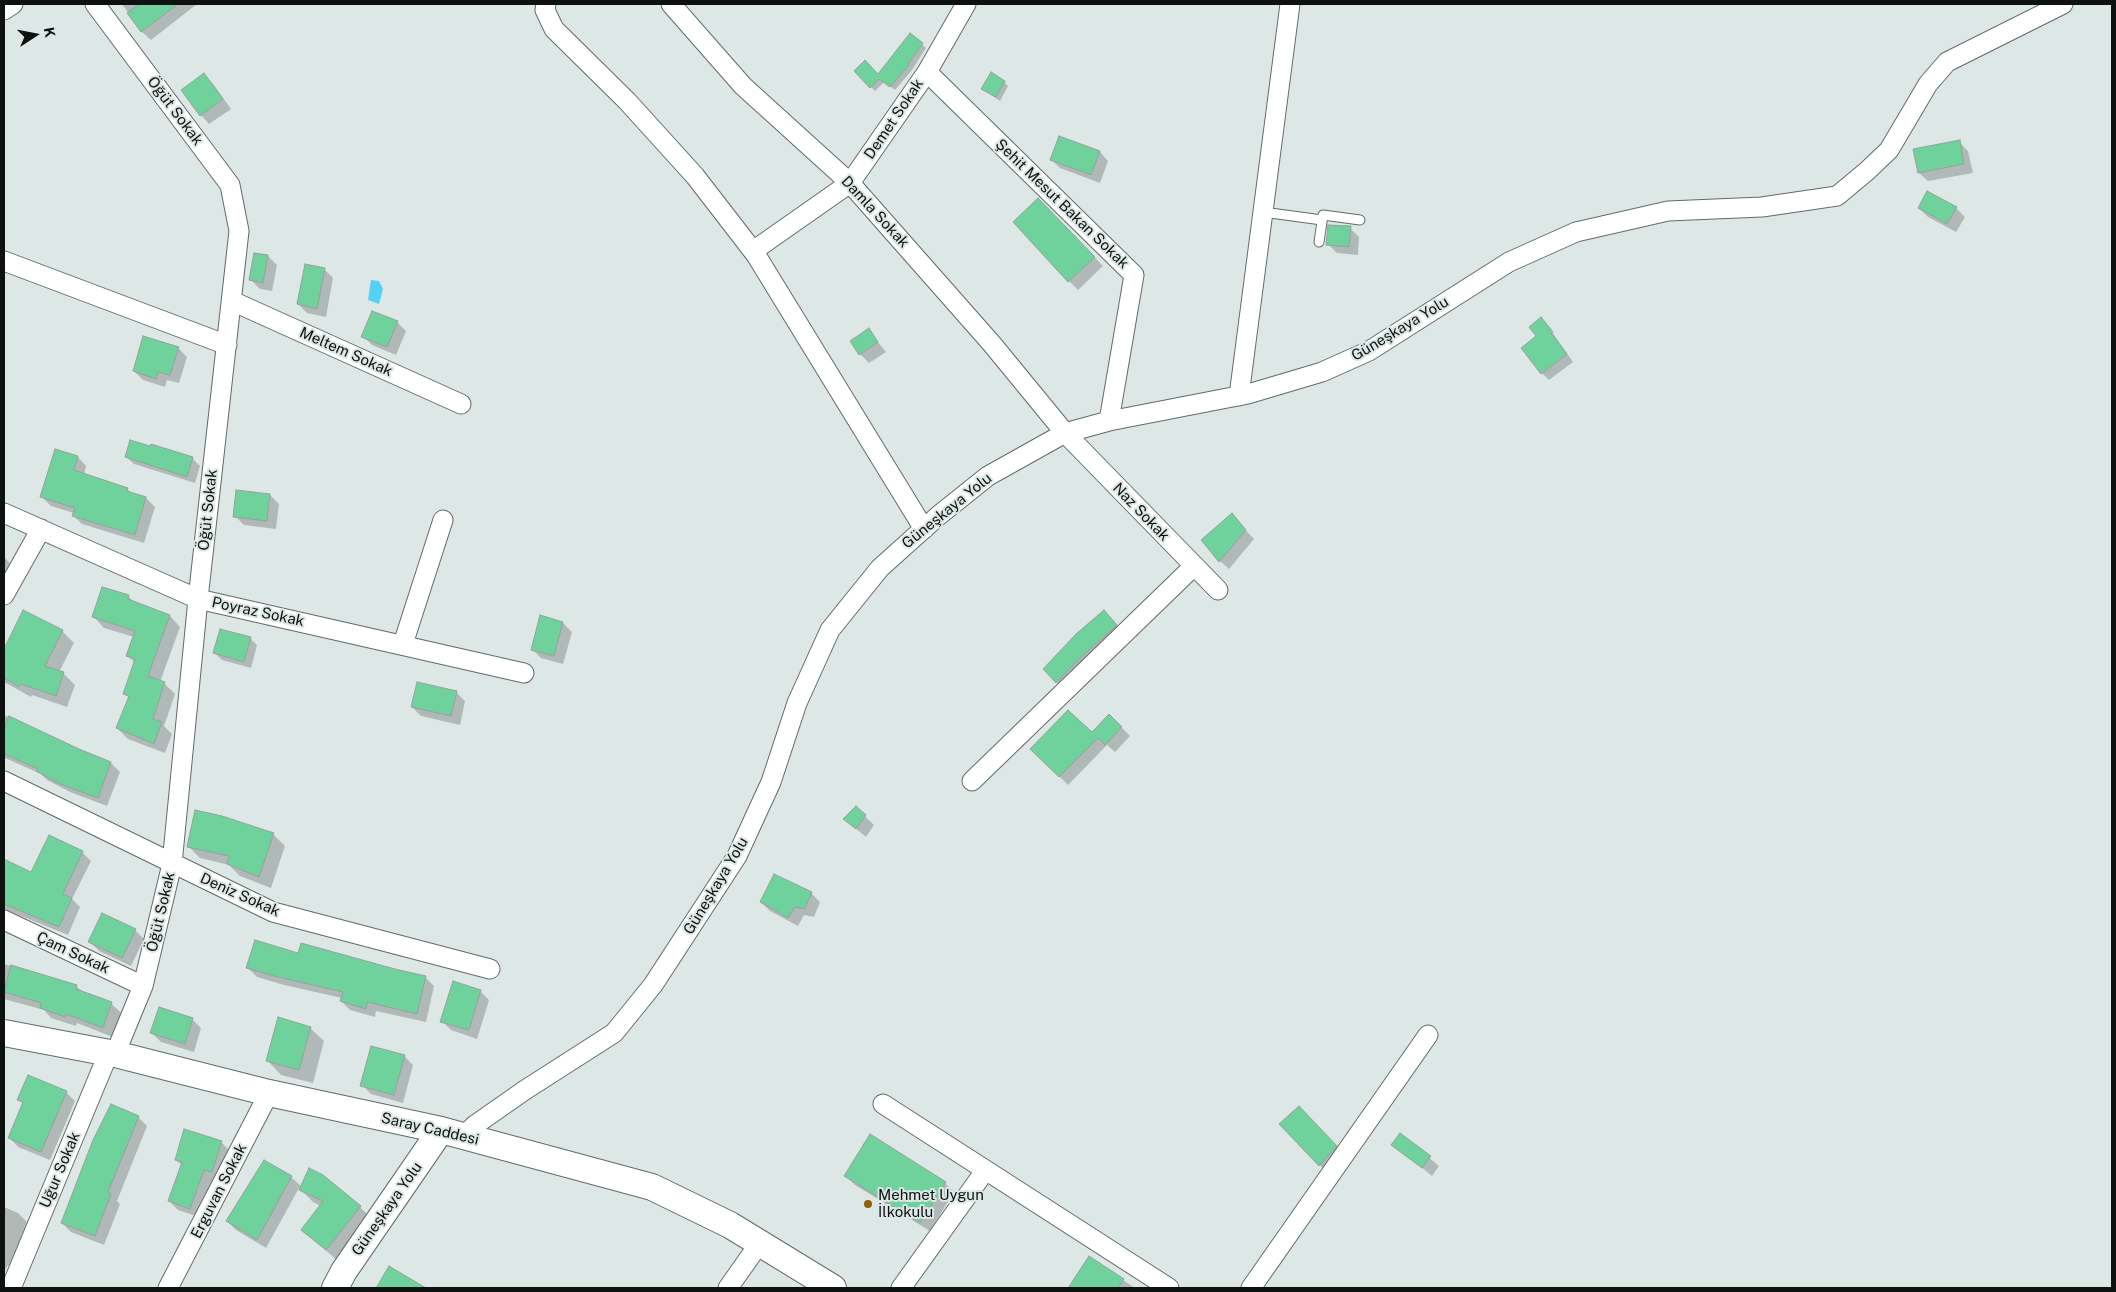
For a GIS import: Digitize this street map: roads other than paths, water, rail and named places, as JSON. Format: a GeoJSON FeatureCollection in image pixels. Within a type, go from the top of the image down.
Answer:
{"type":"FeatureCollection","features":[{"type":"Feature","properties":{"kind":"street"},"geometry":{"type":"LineString","coordinates":[[4,10],[13,4]]}},
{"type":"Feature","properties":{"kind":"street","name":"Öğüt Sokak"},"geometry":{"type":"LineString","coordinates":[[96,4],[230,185],[239,231],[198,598],[172,864],[143,986],[112,1053]]}},
{"type":"Feature","properties":{"kind":"street"},"geometry":{"type":"LineString","coordinates":[[546,4],[545,10],[554,28],[627,101],[689,169],[753,251],[924,529]]}},
{"type":"Feature","properties":{"kind":"street","name":"Damla Sokak"},"geometry":{"type":"LineString","coordinates":[[671,4],[743,86],[850,183],[992,344],[1065,433]]}},
{"type":"Feature","properties":{"kind":"street","name":"Demet Sokak"},"geometry":{"type":"LineString","coordinates":[[753,251],[850,183],[926,72],[966,4]]}},
{"type":"Feature","properties":{"kind":"street"},"geometry":{"type":"LineString","coordinates":[[1239,396],[1290,4]]}},
{"type":"Feature","properties":{"kind":"street","name":"Güneşkaya Yolu"},"geometry":{"type":"LineString","coordinates":[[335,1288],[344,1271],[453,1133],[475,1125],[525,1090],[614,1033],[653,985],[738,856],[771,782],[797,703],[830,630],[880,568],[988,476],[1065,433],[1109,420],[1239,396],[1322,372],[1369,351],[1509,262],[1576,232],[1668,211],[1762,207],[1837,196],[1867,172],[1889,150],[1928,84],[1947,62],[2063,4]]}},
{"type":"Feature","properties":{"kind":"street","name":"Şehit Mesut Bakan Sokak"},"geometry":{"type":"LineString","coordinates":[[926,72],[1134,275],[1109,420]]}},
{"type":"Feature","properties":{"kind":"street"},"geometry":{"type":"LineString","coordinates":[[4,261],[227,345]]}},
{"type":"Feature","properties":{"kind":"street","name":"Meltem Sokak"},"geometry":{"type":"LineString","coordinates":[[232,301],[461,404]]}},
{"type":"Feature","properties":{"kind":"street","name":"Naz Sokak"},"geometry":{"type":"LineString","coordinates":[[1065,433],[1218,590]]}},
{"type":"Feature","properties":{"kind":"street","name":"Poyraz Sokak"},"geometry":{"type":"LineString","coordinates":[[4,513],[198,598],[524,673]]}},
{"type":"Feature","properties":{"kind":"street"},"geometry":{"type":"LineString","coordinates":[[403,644],[442,520]]}},
{"type":"Feature","properties":{"kind":"street"},"geometry":{"type":"LineString","coordinates":[[4,595],[41,529]]}},
{"type":"Feature","properties":{"kind":"street"},"geometry":{"type":"LineString","coordinates":[[972,781],[1194,566]]}},
{"type":"Feature","properties":{"kind":"street","name":"Deniz Sokak"},"geometry":{"type":"LineString","coordinates":[[4,782],[273,912],[490,969]]}},
{"type":"Feature","properties":{"kind":"street","name":"Çam Sokak"},"geometry":{"type":"LineString","coordinates":[[4,920],[143,986]]}},
{"type":"Feature","properties":{"kind":"street","name":"Saray Caddesi"},"geometry":{"type":"LineString","coordinates":[[4,1033],[112,1053],[269,1093],[453,1133],[652,1187],[730,1225],[832,1288]]}},
{"type":"Feature","properties":{"kind":"street"},"geometry":{"type":"LineString","coordinates":[[1251,1288],[1428,1036]]}},
{"type":"Feature","properties":{"kind":"street","name":"Uğur Sokak"},"geometry":{"type":"LineString","coordinates":[[10,1288],[112,1053]]}},
{"type":"Feature","properties":{"kind":"street","name":"Erguvan Sokak"},"geometry":{"type":"LineString","coordinates":[[168,1288],[269,1093]]}},
{"type":"Feature","properties":{"kind":"street"},"geometry":{"type":"LineString","coordinates":[[883,1104],[1169,1288]]}},
{"type":"Feature","properties":{"kind":"street"},"geometry":{"type":"LineString","coordinates":[[901,1288],[985,1170]]}},
{"type":"Feature","properties":{"kind":"street"},"geometry":{"type":"LineString","coordinates":[[728,1288],[759,1244]]}},
{"type":"Feature","properties":{"kind":"lane"},"geometry":{"type":"LineString","coordinates":[[1263,212],[1322,220]]}},
{"type":"Feature","properties":{"kind":"lane"},"geometry":{"type":"LineString","coordinates":[[1319,242],[1323,215],[1360,220]]}},
{"type":"Feature","properties":{"kind":"water"},"geometry":{"type":"Polygon","coordinates":[[[371,280],[379,281],[383,289],[379,304],[368,300],[371,280]]]}},
{"type":"Feature","properties":{"kind":"place","name":"Mehmet Uygun İlkokulu"},"geometry":{"type":"Point","coordinates":[868,1204]}}]}
